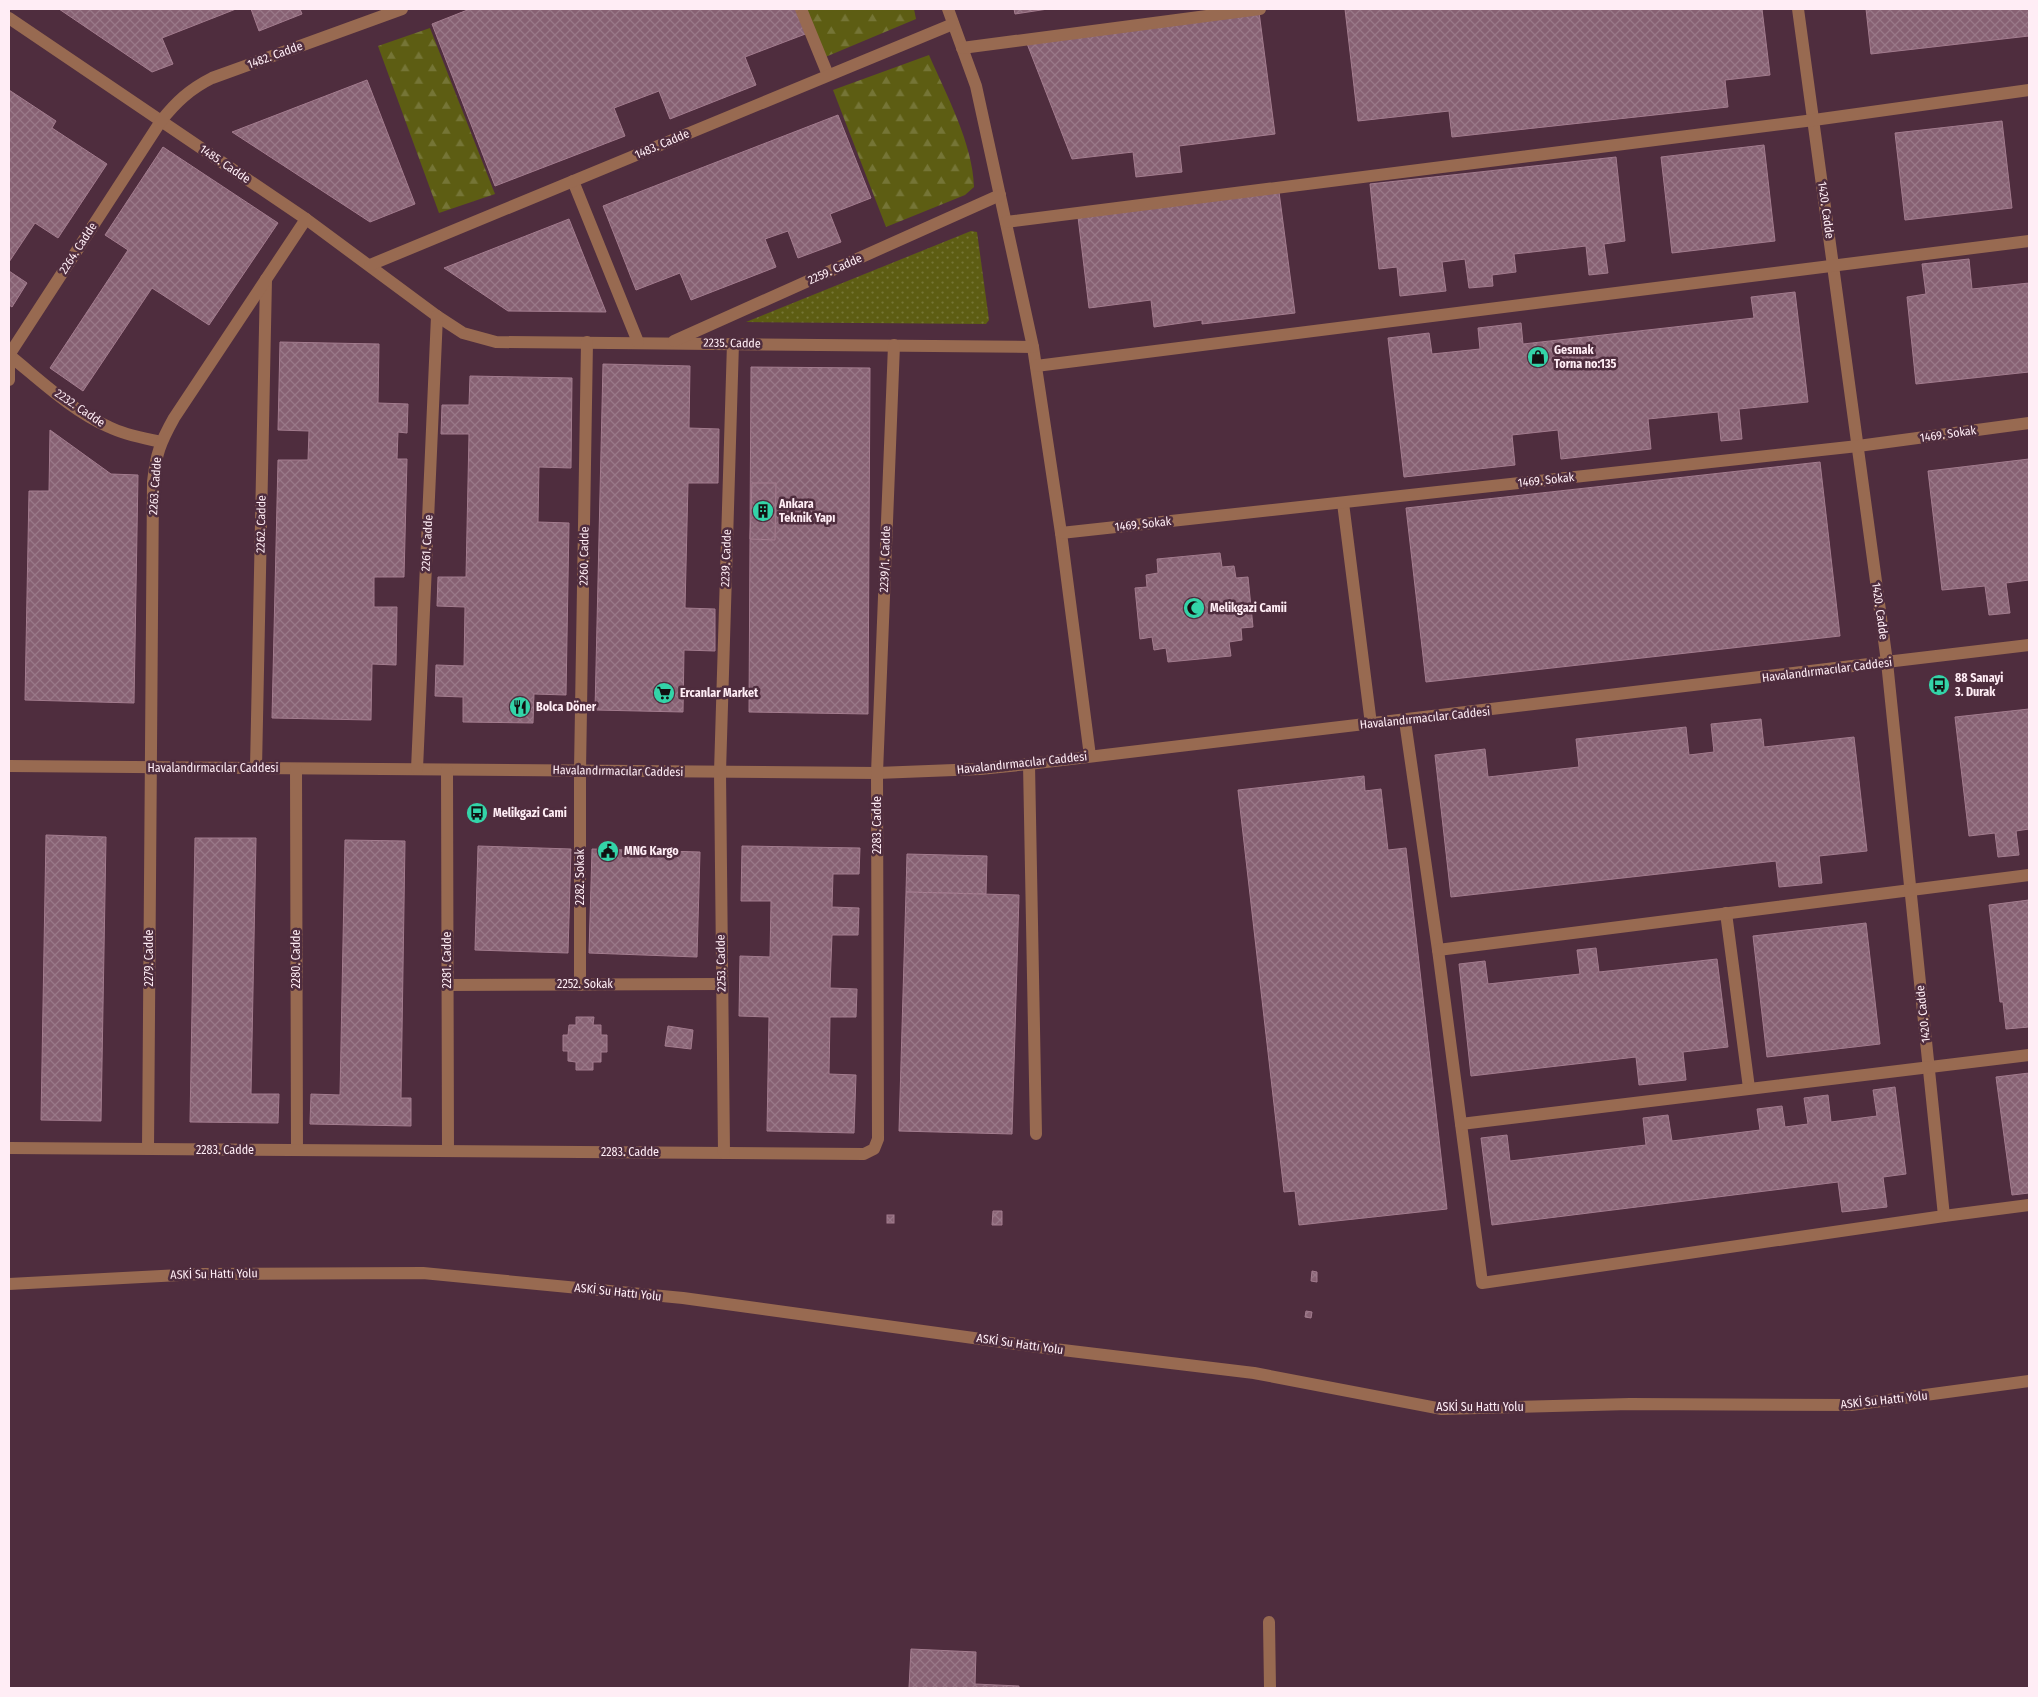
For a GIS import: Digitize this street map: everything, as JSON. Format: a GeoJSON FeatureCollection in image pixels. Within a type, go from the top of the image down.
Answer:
{"type":"FeatureCollection","features":[{"type":"Feature","properties":{"kind":"street","name":"1482. Cadde"},"geometry":{"type":"LineString","coordinates":[[161,121],[187,92],[212,78],[402,9]]}},
{"type":"Feature","properties":{"kind":"street"},"geometry":{"type":"LineString","coordinates":[[801,9],[828,76]]}},
{"type":"Feature","properties":{"kind":"street"},"geometry":{"type":"LineString","coordinates":[[948,9],[976,86],[1033,347],[1061,533],[1090,756]]}},
{"type":"Feature","properties":{"kind":"street"},"geometry":{"type":"LineString","coordinates":[[962,48],[1260,9]]}},
{"type":"Feature","properties":{"kind":"street","name":"1420. Cadde"},"geometry":{"type":"LineString","coordinates":[[1798,9],[1887,662],[1944,1216]]}},
{"type":"Feature","properties":{"kind":"street","name":"1485. Cadde"},"geometry":{"type":"LineString","coordinates":[[11,23],[306,219],[437,316]]}},
{"type":"Feature","properties":{"kind":"street","name":"1483. Cadde"},"geometry":{"type":"LineString","coordinates":[[370,265],[954,24]]}},
{"type":"Feature","properties":{"kind":"street"},"geometry":{"type":"LineString","coordinates":[[1006,222],[1814,120],[2029,90]]}},
{"type":"Feature","properties":{"kind":"street","name":"2264. Cadde"},"geometry":{"type":"LineString","coordinates":[[9,355],[161,121]]}},
{"type":"Feature","properties":{"kind":"street"},"geometry":{"type":"LineString","coordinates":[[573,181],[638,342]]}},
{"type":"Feature","properties":{"kind":"street","name":"2259. Cadde"},"geometry":{"type":"LineString","coordinates":[[670,343],[1000,195]]}},
{"type":"Feature","properties":{"kind":"street","name":"2263. Cadde"},"geometry":{"type":"LineString","coordinates":[[151,767],[154,482],[156,459],[161,442],[174,418],[306,219]]}},
{"type":"Feature","properties":{"kind":"street"},"geometry":{"type":"LineString","coordinates":[[1036,366],[2029,241]]}},
{"type":"Feature","properties":{"kind":"street","name":"2262. Cadde"},"geometry":{"type":"LineString","coordinates":[[256,768],[266,279]]}},
{"type":"Feature","properties":{"kind":"street","name":"2235. Cadde"},"geometry":{"type":"LineString","coordinates":[[437,316],[463,333],[496,342],[1033,347]]}},
{"type":"Feature","properties":{"kind":"street","name":"2261. Cadde"},"geometry":{"type":"LineString","coordinates":[[417,769],[437,316]]}},
{"type":"Feature","properties":{"kind":"street","name":"2260. Cadde"},"geometry":{"type":"LineString","coordinates":[[580,770],[587,342]]}},
{"type":"Feature","properties":{"kind":"street","name":"2239. Cadde"},"geometry":{"type":"LineString","coordinates":[[720,772],[733,344]]}},
{"type":"Feature","properties":{"kind":"street","name":"2239/1. Cadde"},"geometry":{"type":"LineString","coordinates":[[877,773],[894,345]]}},
{"type":"Feature","properties":{"kind":"street"},"geometry":{"type":"LineString","coordinates":[[9,355],[9,380]]}},
{"type":"Feature","properties":{"kind":"street","name":"2232. Cadde"},"geometry":{"type":"LineString","coordinates":[[9,355],[91,418],[131,436],[161,442]]}},
{"type":"Feature","properties":{"kind":"street","name":"1469. Sokak"},"geometry":{"type":"LineString","coordinates":[[1061,533],[1858,446],[2029,423]]}},
{"type":"Feature","properties":{"kind":"street"},"geometry":{"type":"LineString","coordinates":[[1343,503],[1371,724]]}},
{"type":"Feature","properties":{"kind":"street","name":"Havalandırmacılar Caddesi"},"geometry":{"type":"LineString","coordinates":[[9,766],[877,773],[980,769],[1405,721],[2029,645]]}},
{"type":"Feature","properties":{"kind":"street"},"geometry":{"type":"LineString","coordinates":[[1405,721],[1438,950],[1482,1283],[2029,1205]]}},
{"type":"Feature","properties":{"kind":"street"},"geometry":{"type":"LineString","coordinates":[[1029,764],[1036,1134]]}},
{"type":"Feature","properties":{"kind":"street","name":"2279. Cadde"},"geometry":{"type":"LineString","coordinates":[[148,1149],[151,767]]}},
{"type":"Feature","properties":{"kind":"street","name":"2280. Cadde"},"geometry":{"type":"LineString","coordinates":[[296,768],[297,1150]]}},
{"type":"Feature","properties":{"kind":"street","name":"2281. Cadde"},"geometry":{"type":"LineString","coordinates":[[447,770],[448,1151]]}},
{"type":"Feature","properties":{"kind":"street","name":"2282. Sokak"},"geometry":{"type":"LineString","coordinates":[[580,770],[580,984]]}},
{"type":"Feature","properties":{"kind":"street","name":"2253. Cadde"},"geometry":{"type":"LineString","coordinates":[[720,772],[724,1153]]}},
{"type":"Feature","properties":{"kind":"street","name":"2283. Cadde"},"geometry":{"type":"LineString","coordinates":[[9,1148],[864,1154],[874,1149],[877,1144],[877,773]]}},
{"type":"Feature","properties":{"kind":"street"},"geometry":{"type":"LineString","coordinates":[[1438,950],[2029,875]]}},
{"type":"Feature","properties":{"kind":"street"},"geometry":{"type":"LineString","coordinates":[[1726,913],[1749,1088]]}},
{"type":"Feature","properties":{"kind":"street","name":"2252. Sokak"},"geometry":{"type":"LineString","coordinates":[[447,985],[722,984]]}},
{"type":"Feature","properties":{"kind":"street"},"geometry":{"type":"LineString","coordinates":[[1461,1124],[2029,1054]]}},
{"type":"Feature","properties":{"kind":"street","name":"ASKİ Su Hattı Yolu"},"geometry":{"type":"LineString","coordinates":[[9,1284],[199,1274],[423,1273],[683,1298],[1036,1346],[1254,1373],[1442,1409],[1630,1404],[1851,1406],[2029,1381]]}},
{"type":"Feature","properties":{"kind":"street"},"geometry":{"type":"LineString","coordinates":[[1269,1622],[1270,1688]]}},
{"type":"Feature","properties":{"kind":"green space"},"geometry":{"type":"Polygon","coordinates":[[[804,9],[914,9],[916,19],[823,58],[804,9]]]}},
{"type":"Feature","properties":{"kind":"green space"},"geometry":{"type":"Polygon","coordinates":[[[430,28],[495,194],[439,213],[378,46],[430,28]]]}},
{"type":"Feature","properties":{"kind":"green space"},"geometry":{"type":"Polygon","coordinates":[[[929,55],[964,137],[969,154],[974,187],[965,195],[886,227],[833,90],[929,55]]]}},
{"type":"Feature","properties":{"kind":"green space"},"geometry":{"type":"Polygon","coordinates":[[[971,231],[977,232],[989,320],[986,324],[746,322],[971,231]]]}},
{"type":"Feature","properties":{"kind":"building"},"geometry":{"type":"Polygon","coordinates":[[[59,9],[236,9],[162,38],[173,64],[152,72],[59,9]]]}},
{"type":"Feature","properties":{"kind":"building"},"geometry":{"type":"Polygon","coordinates":[[[251,9],[300,9],[302,14],[259,31],[251,9]]]}},
{"type":"Feature","properties":{"kind":"building"},"geometry":{"type":"Polygon","coordinates":[[[470,9],[798,9],[808,33],[745,57],[756,85],[670,119],[659,91],[614,108],[625,136],[495,186],[432,24],[470,9]]]}},
{"type":"Feature","properties":{"kind":"building"},"geometry":{"type":"Polygon","coordinates":[[[1014,9],[1048,9],[1015,14],[1014,9]]]}},
{"type":"Feature","properties":{"kind":"building"},"geometry":{"type":"Polygon","coordinates":[[[1345,9],[1762,9],[1770,75],[1725,80],[1728,107],[1452,137],[1449,111],[1358,121],[1345,9]]]}},
{"type":"Feature","properties":{"kind":"building"},"geometry":{"type":"Polygon","coordinates":[[[1866,9],[2029,9],[2029,36],[1871,54],[1866,9]]]}},
{"type":"Feature","properties":{"kind":"building"},"geometry":{"type":"Polygon","coordinates":[[[1259,12],[1275,134],[1179,146],[1182,172],[1136,177],[1133,152],[1072,159],[1026,41],[1259,12]]]}},
{"type":"Feature","properties":{"kind":"building"},"geometry":{"type":"Polygon","coordinates":[[[367,80],[415,204],[370,222],[232,132],[367,80]]]}},
{"type":"Feature","properties":{"kind":"building"},"geometry":{"type":"Polygon","coordinates":[[[9,90],[56,121],[52,128],[107,164],[58,238],[35,223],[9,262],[9,90]]]}},
{"type":"Feature","properties":{"kind":"building"},"geometry":{"type":"Polygon","coordinates":[[[838,115],[871,198],[830,214],[841,242],[798,258],[788,231],[765,239],[776,267],[691,300],[680,273],[636,290],[603,206],[838,115]]]}},
{"type":"Feature","properties":{"kind":"building"},"geometry":{"type":"Polygon","coordinates":[[[2002,121],[2012,208],[1905,220],[1895,133],[2002,121]]]}},
{"type":"Feature","properties":{"kind":"building"},"geometry":{"type":"Polygon","coordinates":[[[1764,145],[1775,241],[1672,253],[1661,157],[1764,145]]]}},
{"type":"Feature","properties":{"kind":"building"},"geometry":{"type":"Polygon","coordinates":[[[163,147],[278,223],[209,325],[152,288],[83,391],[50,368],[128,250],[105,235],[163,147]]]}},
{"type":"Feature","properties":{"kind":"building"},"geometry":{"type":"Polygon","coordinates":[[[1616,157],[1625,241],[1604,244],[1608,273],[1589,275],[1586,246],[1514,254],[1516,272],[1492,275],[1493,286],[1469,288],[1465,259],[1442,262],[1446,291],[1400,296],[1397,267],[1379,269],[1370,184],[1616,157]]]}},
{"type":"Feature","properties":{"kind":"building"},"geometry":{"type":"Polygon","coordinates":[[[1279,192],[1295,313],[1202,324],[1202,320],[1154,327],[1151,300],[1089,308],[1078,217],[1279,192]]]}},
{"type":"Feature","properties":{"kind":"building"},"geometry":{"type":"Polygon","coordinates":[[[569,219],[606,312],[508,311],[444,268],[569,219]]]}},
{"type":"Feature","properties":{"kind":"building"},"geometry":{"type":"Polygon","coordinates":[[[1969,259],[1972,289],[2029,283],[2029,372],[1916,384],[1907,297],[1926,294],[1922,264],[1969,259]]]}},
{"type":"Feature","properties":{"kind":"building"},"geometry":{"type":"Polygon","coordinates":[[[9,271],[27,283],[12,307],[9,305],[9,271]]]}},
{"type":"Feature","properties":{"kind":"building"},"geometry":{"type":"Polygon","coordinates":[[[1795,292],[1808,402],[1739,409],[1742,439],[1721,441],[1718,412],[1648,419],[1651,449],[1561,459],[1558,430],[1512,435],[1515,465],[1404,477],[1388,338],[1429,333],[1432,354],[1480,349],[1478,328],[1521,323],[1523,344],[1754,318],[1751,297],[1795,292]]]}},
{"type":"Feature","properties":{"kind":"building"},"geometry":{"type":"Polygon","coordinates":[[[280,342],[379,344],[378,403],[408,404],[407,433],[398,432],[397,459],[407,459],[404,577],[374,577],[374,607],[397,607],[396,665],[372,664],[371,720],[272,718],[278,460],[308,460],[309,431],[278,430],[280,342]]]}},
{"type":"Feature","properties":{"kind":"building"},"geometry":{"type":"Polygon","coordinates":[[[603,364],[690,366],[689,428],[719,429],[718,483],[688,483],[685,608],[715,609],[715,651],[684,650],[683,712],[595,710],[603,364]]]}},
{"type":"Feature","properties":{"kind":"building"},"geometry":{"type":"Polygon","coordinates":[[[751,367],[870,368],[868,714],[749,712],[751,367]]]}},
{"type":"Feature","properties":{"kind":"building"},"geometry":{"type":"Polygon","coordinates":[[[470,376],[572,378],[571,468],[539,467],[538,522],[569,523],[566,695],[534,694],[533,723],[463,722],[463,697],[435,696],[436,665],[464,666],[465,607],[437,606],[438,577],[466,577],[469,434],[441,434],[442,405],[469,405],[470,376]]]}},
{"type":"Feature","properties":{"kind":"building"},"geometry":{"type":"Polygon","coordinates":[[[50,430],[111,474],[138,475],[134,703],[25,700],[29,491],[49,491],[50,430]]]}},
{"type":"Feature","properties":{"kind":"building"},"geometry":{"type":"Polygon","coordinates":[[[2029,459],[2029,580],[2006,583],[2010,613],[1989,615],[1985,586],[1942,590],[1928,471],[2029,459]]]}},
{"type":"Feature","properties":{"kind":"building"},"geometry":{"type":"Polygon","coordinates":[[[1820,462],[1840,636],[1426,682],[1406,508],[1820,462]]]}},
{"type":"Feature","properties":{"kind":"building","name":"Ankara Teknik Yapı"},"geometry":{"type":"Polygon","coordinates":[[[752,483],[776,483],[775,540],[750,539],[752,483]]]}},
{"type":"Feature","properties":{"kind":"building","name":"Melikgazi Camii"},"geometry":{"type":"Polygon","coordinates":[[[1220,553],[1222,567],[1234,566],[1236,578],[1248,577],[1253,627],[1241,628],[1242,640],[1229,642],[1231,656],[1168,662],[1166,648],[1154,650],[1152,637],[1140,639],[1135,588],[1147,587],[1146,575],[1158,573],[1157,559],[1220,553]]]}},
{"type":"Feature","properties":{"kind":"building"},"geometry":{"type":"Polygon","coordinates":[[[2029,709],[2029,829],[2016,831],[2019,855],[1998,857],[1995,833],[1969,836],[1955,717],[2029,709]]]}},
{"type":"Feature","properties":{"kind":"building"},"geometry":{"type":"Polygon","coordinates":[[[1761,719],[1764,747],[1854,737],[1867,851],[1819,856],[1822,883],[1779,887],[1776,861],[1451,897],[1435,755],[1485,749],[1488,777],[1579,767],[1576,739],[1686,727],[1689,755],[1714,752],[1711,724],[1761,719]]]}},
{"type":"Feature","properties":{"kind":"building"},"geometry":{"type":"Polygon","coordinates":[[[1364,776],[1365,791],[1381,789],[1388,850],[1406,848],[1447,1209],[1299,1225],[1295,1191],[1284,1192],[1238,790],[1364,776]]]}},
{"type":"Feature","properties":{"kind":"building"},"geometry":{"type":"Polygon","coordinates":[[[46,835],[106,837],[101,1121],[41,1120],[46,835]]]}},
{"type":"Feature","properties":{"kind":"building"},"geometry":{"type":"Polygon","coordinates":[[[195,838],[256,838],[251,1094],[279,1094],[278,1123],[190,1122],[195,838]]]}},
{"type":"Feature","properties":{"kind":"building"},"geometry":{"type":"Polygon","coordinates":[[[345,840],[405,841],[401,1098],[411,1098],[411,1126],[310,1124],[311,1094],[340,1095],[345,840]]]}},
{"type":"Feature","properties":{"kind":"building"},"geometry":{"type":"Polygon","coordinates":[[[478,846],[571,849],[568,953],[475,950],[478,846]]]}},
{"type":"Feature","properties":{"kind":"building"},"geometry":{"type":"Polygon","coordinates":[[[742,846],[860,848],[859,874],[833,874],[832,907],[859,908],[858,935],[832,935],[830,988],[857,989],[856,1017],[830,1017],[829,1074],[856,1075],[854,1133],[767,1131],[769,1017],[739,1016],[740,956],[770,957],[771,901],[741,901],[742,846]]]}},
{"type":"Feature","properties":{"kind":"building"},"geometry":{"type":"Polygon","coordinates":[[[592,849],[700,852],[697,957],[589,953],[592,849]]]}},
{"type":"Feature","properties":{"kind":"building"},"geometry":{"type":"Polygon","coordinates":[[[907,854],[987,856],[986,894],[906,892],[907,854]]]}},
{"type":"Feature","properties":{"kind":"building"},"geometry":{"type":"Polygon","coordinates":[[[906,892],[1019,895],[1012,1134],[899,1131],[906,892]]]}},
{"type":"Feature","properties":{"kind":"building"},"geometry":{"type":"Polygon","coordinates":[[[2029,900],[2029,1027],[2006,1029],[2003,1002],[2000,1002],[1989,905],[2029,900]]]}},
{"type":"Feature","properties":{"kind":"building"},"geometry":{"type":"Polygon","coordinates":[[[1866,923],[1880,1044],[1767,1057],[1753,936],[1866,923]]]}},
{"type":"Feature","properties":{"kind":"building"},"geometry":{"type":"Polygon","coordinates":[[[1596,948],[1599,972],[1717,959],[1728,1047],[1683,1052],[1686,1080],[1639,1085],[1636,1057],[1471,1076],[1459,964],[1485,961],[1488,984],[1580,974],[1577,950],[1596,948]]]}},
{"type":"Feature","properties":{"kind":"building"},"geometry":{"type":"Polygon","coordinates":[[[576,1017],[594,1017],[593,1025],[601,1025],[601,1035],[607,1035],[607,1052],[601,1052],[601,1062],[593,1062],[593,1070],[576,1070],[576,1062],[568,1061],[568,1051],[563,1051],[563,1035],[568,1035],[569,1025],[576,1025],[576,1017]]]}},
{"type":"Feature","properties":{"kind":"building"},"geometry":{"type":"Polygon","coordinates":[[[668,1026],[693,1030],[691,1049],[665,1046],[668,1026]]]}},
{"type":"Feature","properties":{"kind":"building"},"geometry":{"type":"Polygon","coordinates":[[[2029,1073],[2029,1193],[2012,1195],[1996,1077],[2029,1073]]]}},
{"type":"Feature","properties":{"kind":"building"},"geometry":{"type":"Polygon","coordinates":[[[1895,1087],[1906,1174],[1883,1177],[1887,1207],[1842,1212],[1838,1182],[1492,1225],[1481,1138],[1507,1135],[1510,1161],[1646,1145],[1643,1118],[1668,1115],[1672,1141],[1760,1130],[1757,1109],[1782,1106],[1785,1127],[1808,1124],[1804,1098],[1828,1095],[1831,1122],[1877,1116],[1873,1090],[1895,1087]]]}},
{"type":"Feature","properties":{"kind":"building"},"geometry":{"type":"Polygon","coordinates":[[[993,1211],[1002,1211],[1002,1225],[992,1225],[993,1211]]]}},
{"type":"Feature","properties":{"kind":"building"},"geometry":{"type":"Polygon","coordinates":[[[887,1215],[894,1215],[894,1223],[887,1223],[887,1215]]]}},
{"type":"Feature","properties":{"kind":"building"},"geometry":{"type":"Polygon","coordinates":[[[1312,1271],[1317,1272],[1317,1282],[1311,1281],[1312,1271]]]}},
{"type":"Feature","properties":{"kind":"building"},"geometry":{"type":"Polygon","coordinates":[[[1306,1311],[1312,1312],[1311,1318],[1305,1317],[1306,1311]]]}},
{"type":"Feature","properties":{"kind":"building"},"geometry":{"type":"Polygon","coordinates":[[[911,1649],[976,1652],[975,1684],[1019,1686],[1019,1688],[909,1688],[911,1649]]]}},
{"type":"Feature","properties":{"kind":"place","name":"Gesmak Torna no:135"},"geometry":{"type":"Point","coordinates":[1538,357]}},
{"type":"Feature","properties":{"kind":"place","name":"Ankara Teknik Yapı"},"geometry":{"type":"Point","coordinates":[763,511]}},
{"type":"Feature","properties":{"kind":"place","name":"Melikgazi Camii"},"geometry":{"type":"Point","coordinates":[1194,608]}},
{"type":"Feature","properties":{"kind":"place","name":"88 Sanayi 3. Durak"},"geometry":{"type":"Point","coordinates":[1939,685]}},
{"type":"Feature","properties":{"kind":"place","name":"Ercanlar Market"},"geometry":{"type":"Point","coordinates":[664,693]}},
{"type":"Feature","properties":{"kind":"place","name":"Bolca Döner"},"geometry":{"type":"Point","coordinates":[520,707]}},
{"type":"Feature","properties":{"kind":"place","name":"Melikgazi Cami"},"geometry":{"type":"Point","coordinates":[477,813]}},
{"type":"Feature","properties":{"kind":"place","name":"MNG Kargo"},"geometry":{"type":"Point","coordinates":[608,851]}}]}
